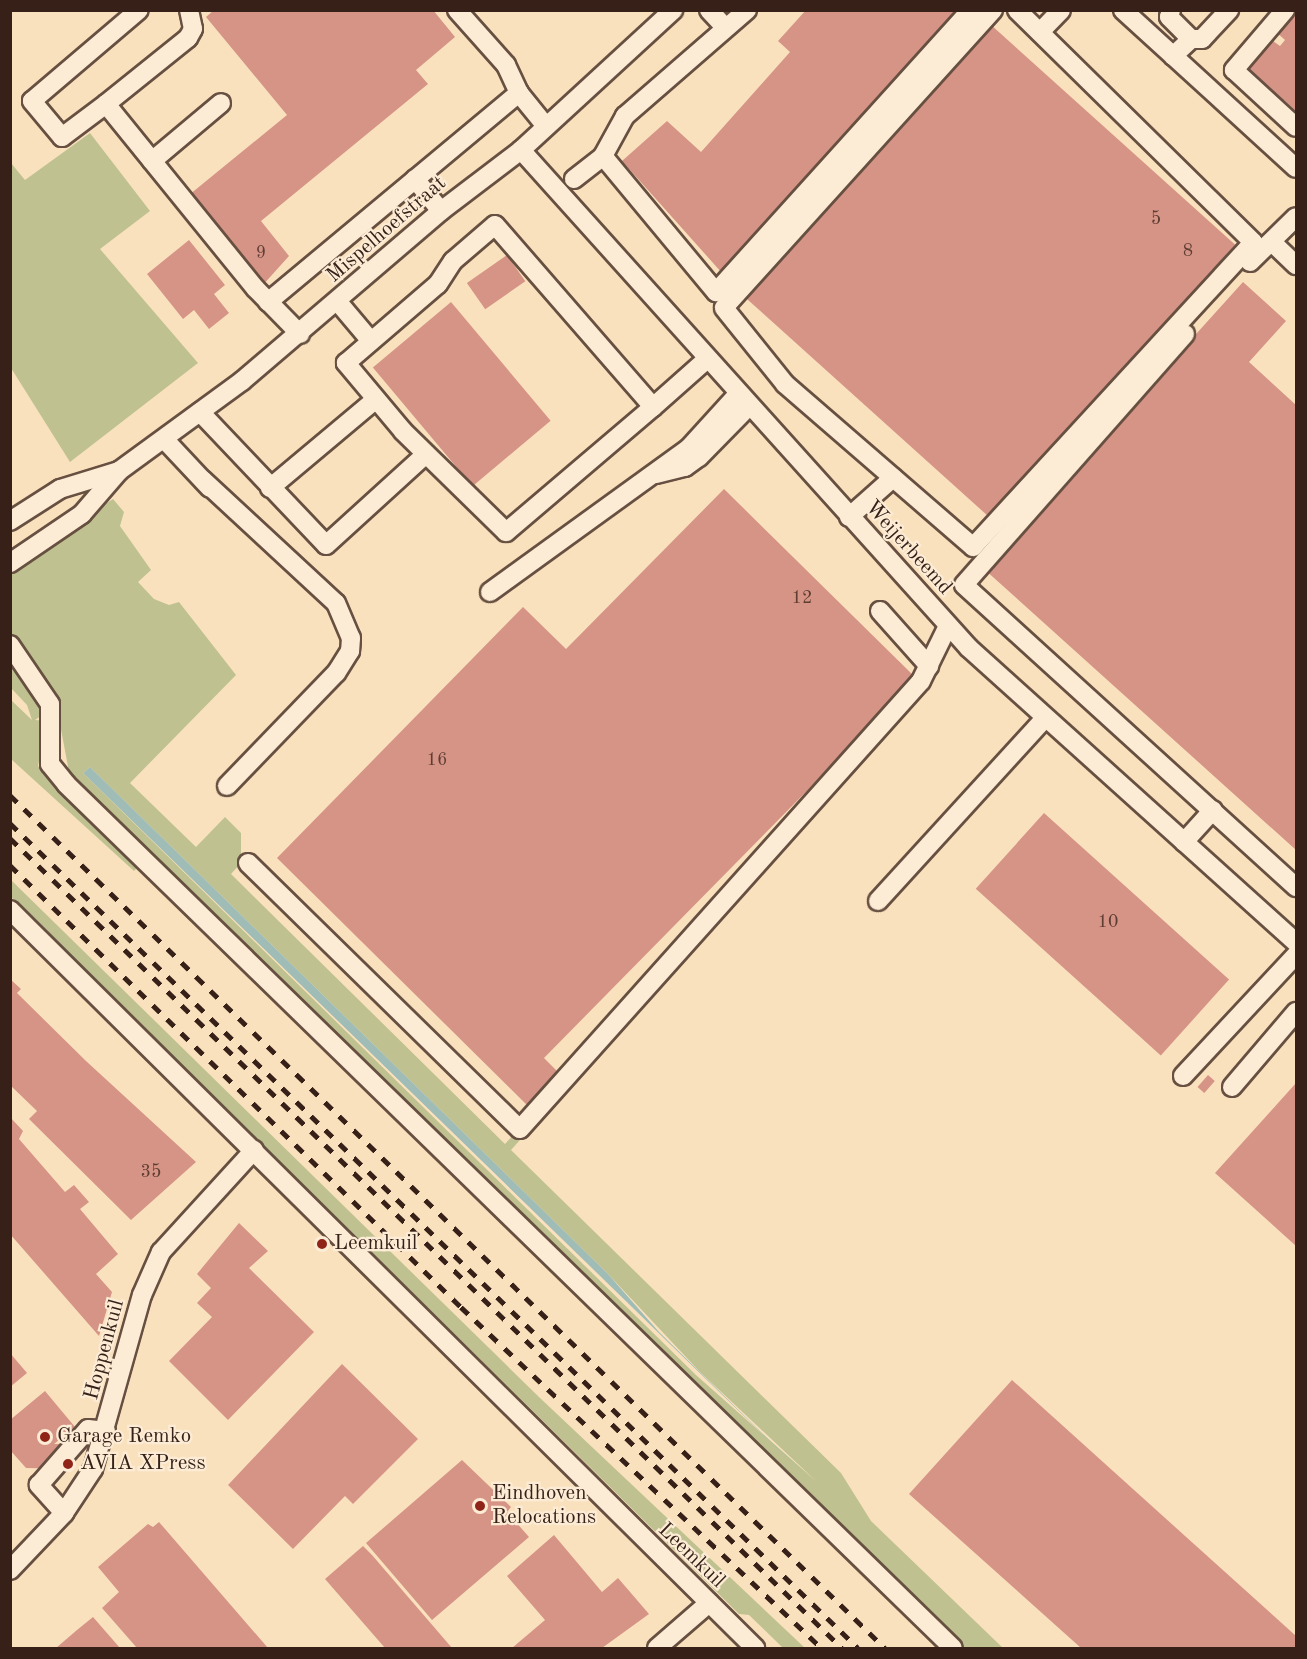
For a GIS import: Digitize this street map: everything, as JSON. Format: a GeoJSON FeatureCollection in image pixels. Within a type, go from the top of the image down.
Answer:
{"type":"FeatureCollection","features":[{"type":"Feature","properties":{"kind":"street"},"geometry":{"type":"LineString","coordinates":[[139,10],[32,100],[62,137],[188,38],[193,29],[189,10]]}},
{"type":"Feature","properties":{"kind":"street"},"geometry":{"type":"LineString","coordinates":[[457,10],[506,65],[519,93],[545,125]]}},
{"type":"Feature","properties":{"kind":"street","name":"Mispelhoefstraat"},"geometry":{"type":"LineString","coordinates":[[10,563],[82,514],[119,471],[200,412],[300,334],[441,211],[521,150],[545,125],[673,10]]}},
{"type":"Feature","properties":{"kind":"street"},"geometry":{"type":"LineString","coordinates":[[709,10],[724,26]]}},
{"type":"Feature","properties":{"kind":"street"},"geometry":{"type":"LineString","coordinates":[[574,179],[603,156],[625,116],[724,26],[747,10]]}},
{"type":"Feature","properties":{"kind":"street"},"geometry":{"type":"LineString","coordinates":[[603,156],[716,292],[971,10]]}},
{"type":"Feature","properties":{"kind":"street"},"geometry":{"type":"LineString","coordinates":[[993,10],[724,308],[785,384],[973,546],[1253,242],[1070,67],[1041,32],[1017,10]]}},
{"type":"Feature","properties":{"kind":"street"},"geometry":{"type":"LineString","coordinates":[[1041,32],[1061,10]]}},
{"type":"Feature","properties":{"kind":"street"},"geometry":{"type":"LineString","coordinates":[[1123,10],[1296,168]]}},
{"type":"Feature","properties":{"kind":"street"},"geometry":{"type":"LineString","coordinates":[[1171,10],[1169,17],[1191,39]]}},
{"type":"Feature","properties":{"kind":"street"},"geometry":{"type":"LineString","coordinates":[[1173,56],[1191,39],[1202,39],[1229,10]]}},
{"type":"Feature","properties":{"kind":"street"},"geometry":{"type":"LineString","coordinates":[[1214,93],[1236,72],[1285,10]]}},
{"type":"Feature","properties":{"kind":"street"},"geometry":{"type":"LineString","coordinates":[[1236,72],[1296,126]]}},
{"type":"Feature","properties":{"kind":"street"},"geometry":{"type":"LineString","coordinates":[[267,302],[519,93]]}},
{"type":"Feature","properties":{"kind":"street"},"geometry":{"type":"LineString","coordinates":[[152,161],[221,103]]}},
{"type":"Feature","properties":{"kind":"street"},"geometry":{"type":"LineString","coordinates":[[106,104],[267,302],[300,334]]}},
{"type":"Feature","properties":{"kind":"street","name":"Weijerbeemd"},"geometry":{"type":"LineString","coordinates":[[521,150],[948,626],[1045,718],[1296,942]]}},
{"type":"Feature","properties":{"kind":"street"},"geometry":{"type":"LineString","coordinates":[[415,179],[441,211]]}},
{"type":"Feature","properties":{"kind":"street"},"geometry":{"type":"LineString","coordinates":[[1296,217],[1253,259],[964,585],[1296,887]]}},
{"type":"Feature","properties":{"kind":"street"},"geometry":{"type":"LineString","coordinates":[[653,407],[495,225],[453,261],[438,284],[346,363],[426,454],[506,532],[653,407],[707,359]]}},
{"type":"Feature","properties":{"kind":"street"},"geometry":{"type":"LineString","coordinates":[[1253,259],[1275,245],[1296,225]]}},
{"type":"Feature","properties":{"kind":"street"},"geometry":{"type":"LineString","coordinates":[[1275,245],[1296,265]]}},
{"type":"Feature","properties":{"kind":"street"},"geometry":{"type":"LineString","coordinates":[[338,302],[371,341]]}},
{"type":"Feature","properties":{"kind":"street"},"geometry":{"type":"LineString","coordinates":[[270,488],[376,399]]}},
{"type":"Feature","properties":{"kind":"street"},"geometry":{"type":"LineString","coordinates":[[490,592],[646,476],[689,448],[744,400]]}},
{"type":"Feature","properties":{"kind":"street"},"geometry":{"type":"LineString","coordinates":[[200,412],[326,545],[426,454]]}},
{"type":"Feature","properties":{"kind":"street"},"geometry":{"type":"LineString","coordinates":[[164,439],[339,626],[346,638],[344,663],[226,786]]}},
{"type":"Feature","properties":{"kind":"street","name":"Mispelhoefstraat"},"geometry":{"type":"LineString","coordinates":[[10,521],[60,489],[119,471]]}},
{"type":"Feature","properties":{"kind":"street"},"geometry":{"type":"LineString","coordinates":[[849,517],[893,478]]}},
{"type":"Feature","properties":{"kind":"street"},"geometry":{"type":"LineString","coordinates":[[248,863],[520,1129],[930,661],[948,626]]}},
{"type":"Feature","properties":{"kind":"street"},"geometry":{"type":"LineString","coordinates":[[10,645],[50,704],[50,764],[66,784],[953,1648]]}},
{"type":"Feature","properties":{"kind":"street"},"geometry":{"type":"LineString","coordinates":[[878,901],[1045,718]]}},
{"type":"Feature","properties":{"kind":"street"},"geometry":{"type":"LineString","coordinates":[[1187,845],[1216,813]]}},
{"type":"Feature","properties":{"kind":"street","name":"Leemkuil"},"geometry":{"type":"LineString","coordinates":[[10,910],[254,1150],[567,1468],[754,1648]]}},
{"type":"Feature","properties":{"kind":"street"},"geometry":{"type":"LineString","coordinates":[[1188,1080],[1249,1005],[1296,955]]}},
{"type":"Feature","properties":{"kind":"street"},"geometry":{"type":"LineString","coordinates":[[1227,1083],[1269,1046],[1296,1012]]}},
{"type":"Feature","properties":{"kind":"street","name":"Hoppenkuil"},"geometry":{"type":"LineString","coordinates":[[10,1570],[63,1513],[93,1469],[152,1269],[202,1202],[254,1150]]}},
{"type":"Feature","properties":{"kind":"street"},"geometry":{"type":"LineString","coordinates":[[63,1513],[39,1485],[88,1429],[106,1431]]}},
{"type":"Feature","properties":{"kind":"street"},"geometry":{"type":"LineString","coordinates":[[657,1648],[709,1603]]}},
{"type":"Feature","properties":{"kind":"green space"},"geometry":{"type":"Polygon","coordinates":[[[90,133],[150,211],[100,249],[198,363],[70,462],[11,368],[11,163],[25,180],[90,133]]]}},
{"type":"Feature","properties":{"kind":"green space"},"geometry":{"type":"Polygon","coordinates":[[[113,499],[124,512],[120,526],[151,570],[138,582],[154,599],[169,605],[179,602],[236,675],[130,783],[196,847],[225,817],[241,833],[241,863],[231,874],[505,1144],[514,1134],[520,1140],[511,1150],[841,1473],[871,1521],[1003,1648],[964,1648],[70,777],[56,703],[11,634],[10,566],[113,499]],[[90,767],[83,773],[696,1375],[817,1482],[700,1372],[608,1274],[90,767]]]}},
{"type":"Feature","properties":{"kind":"green space"},"geometry":{"type":"Polygon","coordinates":[[[10,655],[47,712],[35,720],[47,721],[38,766],[138,867],[134,871],[11,759],[11,700],[32,720],[27,705],[11,688],[10,655]]]}},
{"type":"Feature","properties":{"kind":"green space"},"geometry":{"type":"Polygon","coordinates":[[[11,880],[539,1397],[805,1648],[783,1648],[749,1615],[739,1614],[11,897],[11,880]]]}},
{"type":"Feature","properties":{"kind":"water"},"geometry":{"type":"Polygon","coordinates":[[[90,767],[608,1274],[659,1332],[816,1486],[83,773],[90,767]]]}},
{"type":"Feature","properties":{"kind":"building"},"geometry":{"type":"Polygon","coordinates":[[[214,10],[433,10],[455,37],[416,70],[428,84],[261,221],[289,256],[262,286],[189,195],[287,115],[206,17],[214,10]]]}},
{"type":"Feature","properties":{"kind":"building"},"geometry":{"type":"Polygon","coordinates":[[[806,10],[958,10],[722,273],[622,161],[667,121],[701,152],[790,52],[778,41],[806,10]]]}},
{"type":"Feature","properties":{"kind":"building"},"geometry":{"type":"Polygon","coordinates":[[[1295,10],[1296,111],[1284,100],[1281,104],[1248,70],[1273,41],[1280,46],[1285,40],[1276,32],[1295,10]]]}},
{"type":"Feature","properties":{"kind":"building"},"geometry":{"type":"Polygon","coordinates":[[[990,24],[1235,245],[990,518],[744,297],[990,24]]]}},
{"type":"Feature","properties":{"kind":"building"},"geometry":{"type":"Polygon","coordinates":[[[189,240],[225,285],[214,294],[229,313],[209,329],[194,310],[183,319],[147,274],[189,240]]]}},
{"type":"Feature","properties":{"kind":"building"},"geometry":{"type":"Polygon","coordinates":[[[507,255],[525,281],[485,309],[467,283],[507,255]]]}},
{"type":"Feature","properties":{"kind":"building"},"geometry":{"type":"Polygon","coordinates":[[[1243,282],[1286,321],[1249,362],[1296,405],[1296,850],[984,569],[1243,282]]]}},
{"type":"Feature","properties":{"kind":"building"},"geometry":{"type":"Polygon","coordinates":[[[451,302],[551,421],[472,486],[373,368],[451,302]]]}},
{"type":"Feature","properties":{"kind":"building"},"geometry":{"type":"Polygon","coordinates":[[[724,489],[917,679],[544,1058],[559,1073],[528,1106],[277,858],[523,607],[566,649],[724,489]]]}},
{"type":"Feature","properties":{"kind":"building"},"geometry":{"type":"Polygon","coordinates":[[[1044,813],[1229,980],[1161,1055],[976,889],[1044,813]]]}},
{"type":"Feature","properties":{"kind":"building"},"geometry":{"type":"Polygon","coordinates":[[[10,979],[21,989],[17,993],[86,1061],[196,1162],[131,1220],[29,1119],[37,1111],[10,1085],[10,979]]]}},
{"type":"Feature","properties":{"kind":"building"},"geometry":{"type":"Polygon","coordinates":[[[1208,1075],[1215,1081],[1204,1093],[1198,1087],[1208,1075]]]}},
{"type":"Feature","properties":{"kind":"building"},"geometry":{"type":"Polygon","coordinates":[[[1296,1083],[1296,1246],[1215,1173],[1296,1083]]]}},
{"type":"Feature","properties":{"kind":"building"},"geometry":{"type":"Polygon","coordinates":[[[10,1117],[23,1131],[19,1139],[65,1192],[74,1185],[89,1202],[80,1209],[118,1254],[96,1274],[112,1292],[99,1336],[10,1234],[10,1117]]]}},
{"type":"Feature","properties":{"kind":"building"},"geometry":{"type":"Polygon","coordinates":[[[239,1223],[268,1251],[249,1268],[314,1332],[228,1420],[169,1361],[212,1317],[197,1303],[211,1288],[197,1274],[239,1223]]]}},
{"type":"Feature","properties":{"kind":"building"},"geometry":{"type":"Polygon","coordinates":[[[10,1353],[27,1373],[10,1387],[10,1353]]]}},
{"type":"Feature","properties":{"kind":"building"},"geometry":{"type":"Polygon","coordinates":[[[342,1364],[418,1439],[353,1504],[345,1496],[293,1549],[228,1485],[342,1364]]]}},
{"type":"Feature","properties":{"kind":"building"},"geometry":{"type":"Polygon","coordinates":[[[1012,1380],[1296,1636],[1296,1648],[1081,1648],[909,1494],[1012,1380]]]}},
{"type":"Feature","properties":{"kind":"building"},"geometry":{"type":"Polygon","coordinates":[[[45,1391],[75,1427],[54,1444],[82,1444],[72,1469],[26,1468],[10,1450],[10,1420],[45,1391]]]}},
{"type":"Feature","properties":{"kind":"building"},"geometry":{"type":"Polygon","coordinates":[[[462,1460],[511,1507],[507,1512],[529,1537],[432,1620],[366,1543],[462,1460]]]}},
{"type":"Feature","properties":{"kind":"building"},"geometry":{"type":"Polygon","coordinates":[[[159,1522],[268,1648],[137,1648],[102,1608],[119,1592],[98,1567],[148,1524],[153,1527],[159,1522]]]}},
{"type":"Feature","properties":{"kind":"building"},"geometry":{"type":"Polygon","coordinates":[[[554,1535],[602,1592],[618,1578],[649,1614],[602,1648],[512,1648],[545,1620],[507,1576],[554,1535]]]}},
{"type":"Feature","properties":{"kind":"building"},"geometry":{"type":"Polygon","coordinates":[[[363,1546],[452,1648],[385,1648],[325,1579],[363,1546]]]}},
{"type":"Feature","properties":{"kind":"building"},"geometry":{"type":"Polygon","coordinates":[[[93,1617],[120,1648],[56,1648],[77,1630],[93,1617]]]}},
{"type":"Feature","properties":{"kind":"railway"},"geometry":{"type":"LineString","coordinates":[[10,795],[885,1648]]}},
{"type":"Feature","properties":{"kind":"railway"},"geometry":{"type":"LineString","coordinates":[[10,823],[858,1648]]}},
{"type":"Feature","properties":{"kind":"railway"},"geometry":{"type":"LineString","coordinates":[[10,838],[842,1648]]}},
{"type":"Feature","properties":{"kind":"railway"},"geometry":{"type":"LineString","coordinates":[[10,865],[461,1307],[821,1648]]}},
{"type":"Feature","properties":{"kind":"place","name":"Leemkuil"},"geometry":{"type":"Point","coordinates":[322,1244]}},
{"type":"Feature","properties":{"kind":"place","name":"Garage Remko"},"geometry":{"type":"Point","coordinates":[45,1437]}},
{"type":"Feature","properties":{"kind":"place","name":"AVIA XPress"},"geometry":{"type":"Point","coordinates":[68,1464]}},
{"type":"Feature","properties":{"kind":"place","name":"Eindhoven Relocations"},"geometry":{"type":"Point","coordinates":[480,1506]}}]}
